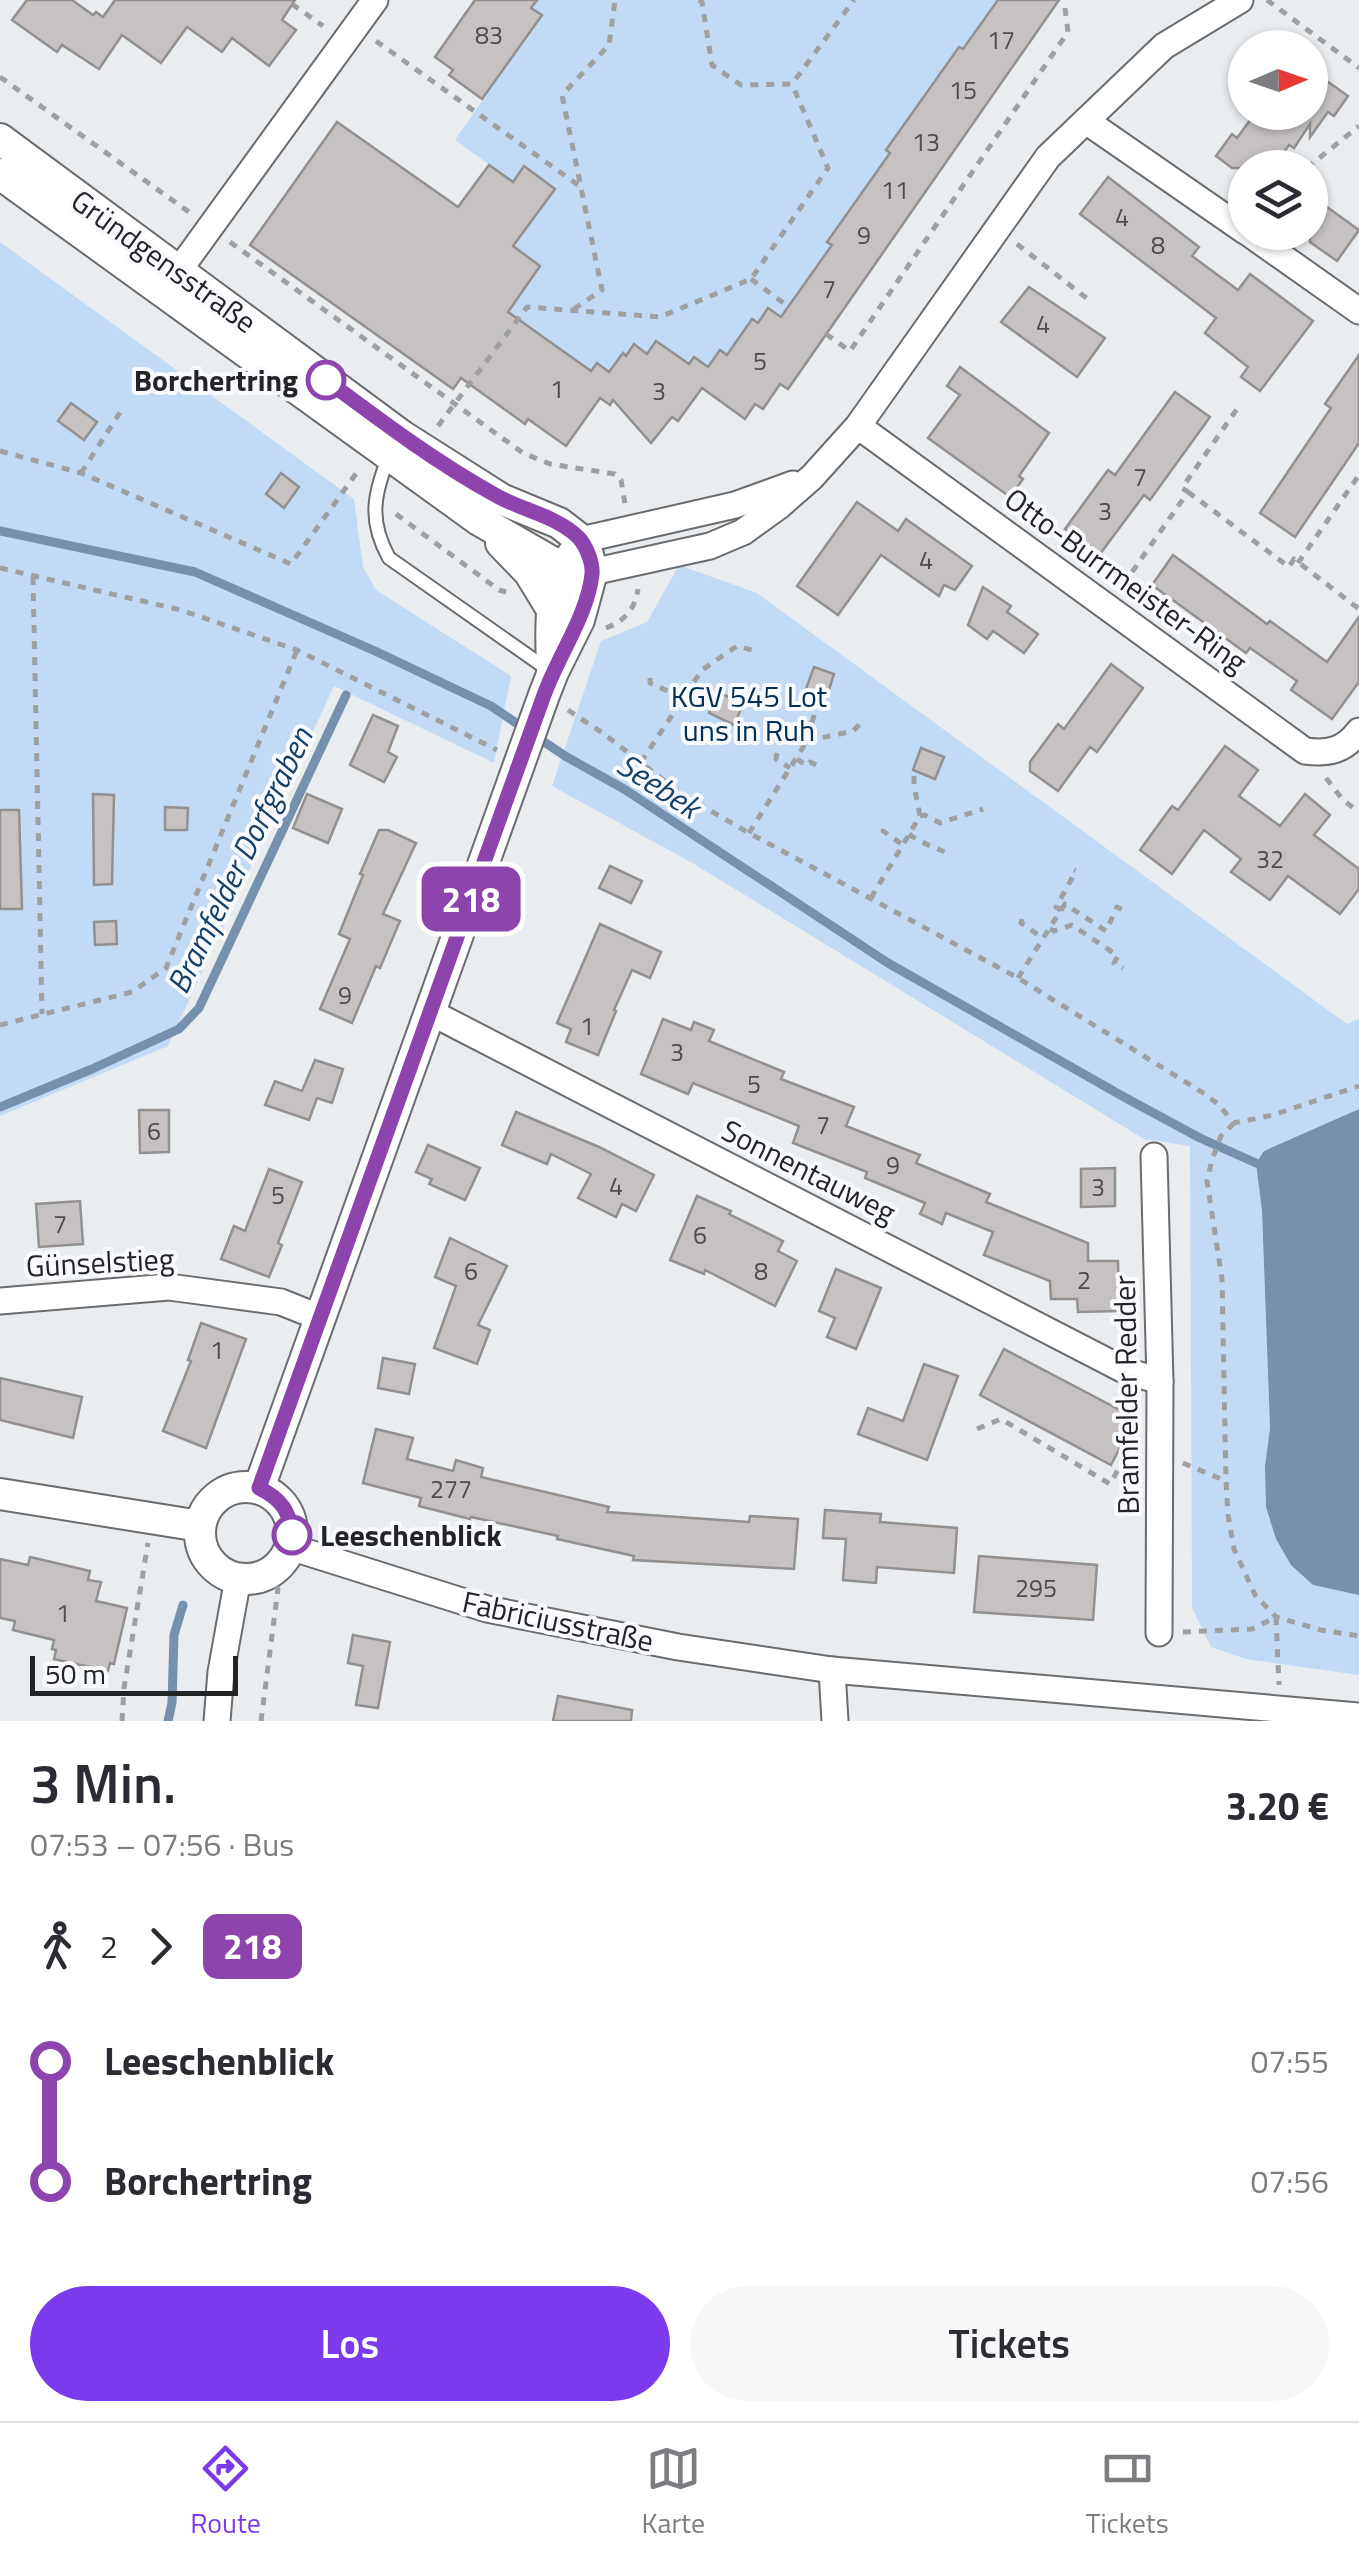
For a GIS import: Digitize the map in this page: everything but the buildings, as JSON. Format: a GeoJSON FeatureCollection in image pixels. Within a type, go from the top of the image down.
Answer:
{"type":"FeatureCollection","features":[{"type":"Feature","properties":{"kind":"street"},"geometry":{"type":"LineString","coordinates":[[171,282],[375,0]]}},
{"type":"Feature","properties":{"kind":"street"},"geometry":{"type":"LineString","coordinates":[[545,693],[551,608],[578,570],[710,546],[764,518],[812,477],[858,426],[1048,157],[1164,46],[1240,0]]}},
{"type":"Feature","properties":{"kind":"street"},"geometry":{"type":"LineString","coordinates":[[1086,121],[1228,220]]}},
{"type":"Feature","properties":{"kind":"street","name":"Gründgensstraße"},"geometry":{"type":"LineString","coordinates":[[0,140],[171,282]]}},
{"type":"Feature","properties":{"kind":"street","name":"Gründgensstraße"},"geometry":{"type":"LineString","coordinates":[[0,174],[171,282],[397,446],[530,572],[551,608]]}},
{"type":"Feature","properties":{"kind":"street"},"geometry":{"type":"LineString","coordinates":[[1272,250],[1359,311]]}},
{"type":"Feature","properties":{"kind":"street","name":"Otto-Burrmeister-Ring"},"geometry":{"type":"LineString","coordinates":[[858,426],[1305,750]]}},
{"type":"Feature","properties":{"kind":"street","name":"Gründgensstraße"},"geometry":{"type":"LineString","coordinates":[[397,446],[559,523],[581,540]]}},
{"type":"Feature","properties":{"kind":"street"},"geometry":{"type":"LineString","coordinates":[[259,1488],[545,693],[580,620],[581,540],[735,505],[812,477]]}},
{"type":"Feature","properties":{"kind":"street","name":"Gründgensstraße"},"geometry":{"type":"LineString","coordinates":[[479,520],[578,570]]}},
{"type":"Feature","properties":{"kind":"street"},"geometry":{"type":"LineString","coordinates":[[1305,750],[1326,754],[1350,744],[1359,731]]}},
{"type":"Feature","properties":{"kind":"street","name":"Sonnentauweg"},"geometry":{"type":"LineString","coordinates":[[430,1012],[1126,1371],[1160,1381]]}},
{"type":"Feature","properties":{"kind":"street","name":"Bramfelder Redder"},"geometry":{"type":"LineString","coordinates":[[1154,1156],[1161,1454],[1159,1634]]}},
{"type":"Feature","properties":{"kind":"street","name":"Günselstieg"},"geometry":{"type":"LineString","coordinates":[[0,1301],[170,1287],[281,1302],[320,1318]]}},
{"type":"Feature","properties":{"kind":"street"},"geometry":{"type":"LineString","coordinates":[[233,1488],[259,1488],[284,1506],[290,1520],[290,1547],[268,1574],[238,1578],[224,1574],[204,1554],[200,1540],[203,1513],[210,1502],[233,1488]]}},
{"type":"Feature","properties":{"kind":"street"},"geometry":{"type":"LineString","coordinates":[[0,1494],[200,1526]]}},
{"type":"Feature","properties":{"kind":"street","name":"Fabriciusstraße"},"geometry":{"type":"LineString","coordinates":[[290,1547],[487,1609],[678,1647],[832,1670],[1280,1708]]}},
{"type":"Feature","properties":{"kind":"street"},"geometry":{"type":"LineString","coordinates":[[217,1721],[221,1672],[238,1578]]}},
{"type":"Feature","properties":{"kind":"street"},"geometry":{"type":"LineString","coordinates":[[832,1670],[835,1721]]}},
{"type":"Feature","properties":{"kind":"street"},"geometry":{"type":"LineString","coordinates":[[1280,1708],[1359,1716]]}},
{"type":"Feature","properties":{"kind":"lane"},"geometry":{"type":"LineString","coordinates":[[397,446],[374,498],[382,545],[389,558],[545,693]]}},
{"type":"Feature","properties":{"kind":"path"},"geometry":{"type":"LineString","coordinates":[[571,310],[602,290],[562,95],[609,45],[615,0]]}},
{"type":"Feature","properties":{"kind":"path"},"geometry":{"type":"LineString","coordinates":[[699,0],[712,64],[741,84],[792,84]]}},
{"type":"Feature","properties":{"kind":"path"},"geometry":{"type":"LineString","coordinates":[[792,84],[854,0]]}},
{"type":"Feature","properties":{"kind":"path"},"geometry":{"type":"LineString","coordinates":[[826,334],[850,350],[1068,32],[1064,0]]}},
{"type":"Feature","properties":{"kind":"path"},"geometry":{"type":"LineString","coordinates":[[1266,0],[1359,68]]}},
{"type":"Feature","properties":{"kind":"path"},"geometry":{"type":"LineString","coordinates":[[292,4],[360,53],[371,37],[581,187]]}},
{"type":"Feature","properties":{"kind":"path"},"geometry":{"type":"LineString","coordinates":[[0,451],[81,474],[292,564],[527,308],[660,317],[751,278],[828,168],[792,84]]}},
{"type":"Feature","properties":{"kind":"path"},"geometry":{"type":"LineString","coordinates":[[1328,151],[1359,126]]}},
{"type":"Feature","properties":{"kind":"path"},"geometry":{"type":"LineString","coordinates":[[997,228],[1090,300]]}},
{"type":"Feature","properties":{"kind":"path"},"geometry":{"type":"LineString","coordinates":[[751,278],[789,306]]}},
{"type":"Feature","properties":{"kind":"path"},"geometry":{"type":"LineString","coordinates":[[1237,409],[1182,488],[1289,567],[1294,559],[1359,609]]}},
{"type":"Feature","properties":{"kind":"path"},"geometry":{"type":"LineString","coordinates":[[81,474],[121,411]]}},
{"type":"Feature","properties":{"kind":"path"},"geometry":{"type":"LineString","coordinates":[[1298,563],[1359,476]]}},
{"type":"Feature","properties":{"kind":"path"},"geometry":{"type":"LineString","coordinates":[[1108,607],[1188,492]]}},
{"type":"Feature","properties":{"kind":"path"},"geometry":{"type":"LineString","coordinates":[[0,568],[181,610],[297,650],[522,757]]}},
{"type":"Feature","properties":{"kind":"path"},"geometry":{"type":"LineString","coordinates":[[33,576],[42,1014]]}},
{"type":"Feature","properties":{"kind":"path"},"geometry":{"type":"LineString","coordinates":[[641,762],[706,667],[737,646],[756,651]]}},
{"type":"Feature","properties":{"kind":"path"},"geometry":{"type":"LineString","coordinates":[[0,1024],[132,992],[166,968],[297,650]]}},
{"type":"Feature","properties":{"kind":"path"},"geometry":{"type":"LineString","coordinates":[[650,678],[650,683],[684,698]]}},
{"type":"Feature","properties":{"kind":"path"},"geometry":{"type":"LineString","coordinates":[[691,688],[715,700]]}},
{"type":"Feature","properties":{"kind":"path"},"geometry":{"type":"LineString","coordinates":[[749,833],[807,742],[815,709],[814,695],[808,690]]}},
{"type":"Feature","properties":{"kind":"path"},"geometry":{"type":"LineString","coordinates":[[545,693],[683,794],[1018,978],[1205,1094],[1234,1123]]}},
{"type":"Feature","properties":{"kind":"path"},"geometry":{"type":"LineString","coordinates":[[807,742],[853,732],[860,724]]}},
{"type":"Feature","properties":{"kind":"path"},"geometry":{"type":"LineString","coordinates":[[1305,750],[1343,800],[1359,812]]}},
{"type":"Feature","properties":{"kind":"path"},"geometry":{"type":"LineString","coordinates":[[777,753],[776,759],[790,768]]}},
{"type":"Feature","properties":{"kind":"path"},"geometry":{"type":"LineString","coordinates":[[796,758],[806,766],[810,762],[823,768]]}},
{"type":"Feature","properties":{"kind":"path"},"geometry":{"type":"LineString","coordinates":[[870,898],[920,816],[914,771]]}},
{"type":"Feature","properties":{"kind":"path"},"geometry":{"type":"LineString","coordinates":[[920,816],[940,823],[983,809]]}},
{"type":"Feature","properties":{"kind":"path"},"geometry":{"type":"LineString","coordinates":[[884,829],[903,845]]}},
{"type":"Feature","properties":{"kind":"path"},"geometry":{"type":"LineString","coordinates":[[909,834],[952,855]]}},
{"type":"Feature","properties":{"kind":"path"},"geometry":{"type":"LineString","coordinates":[[1061,910],[1056,907],[1074,870]]}},
{"type":"Feature","properties":{"kind":"path"},"geometry":{"type":"LineString","coordinates":[[1018,978],[1065,904],[1106,932],[1117,907],[1123,910]]}},
{"type":"Feature","properties":{"kind":"path"},"geometry":{"type":"LineString","coordinates":[[1022,919],[1044,938]]}},
{"type":"Feature","properties":{"kind":"path"},"geometry":{"type":"LineString","coordinates":[[1050,928],[1054,931],[1072,925],[1118,956],[1114,963],[1123,968]]}},
{"type":"Feature","properties":{"kind":"path"},"geometry":{"type":"LineString","coordinates":[[1359,1086],[1273,1115],[1234,1123],[1221,1136],[1207,1182],[1222,1280],[1226,1481],[1228,1515],[1238,1560],[1255,1595],[1276,1617],[1359,1636]]}},
{"type":"Feature","properties":{"kind":"path"},"geometry":{"type":"LineString","coordinates":[[976,1430],[1001,1420],[1110,1484],[1120,1466],[1161,1482]]}},
{"type":"Feature","properties":{"kind":"path"},"geometry":{"type":"LineString","coordinates":[[1161,1454],[1226,1481]]}},
{"type":"Feature","properties":{"kind":"path"},"geometry":{"type":"LineString","coordinates":[[122,1721],[152,1520]]}},
{"type":"Feature","properties":{"kind":"path"},"geometry":{"type":"LineString","coordinates":[[262,1721],[278,1588],[268,1574]]}},
{"type":"Feature","properties":{"kind":"path"},"geometry":{"type":"LineString","coordinates":[[1159,1634],[1252,1630],[1276,1617]]}},
{"type":"Feature","properties":{"kind":"path"},"geometry":{"type":"LineString","coordinates":[[1276,1617],[1280,1708]]}},
{"type":"Feature","properties":{"kind":"green space"},"geometry":{"type":"Polygon","coordinates":[[[537,0],[998,0],[963,49],[959,47],[886,150],[890,153],[781,317],[768,308],[758,323],[752,319],[727,355],[719,350],[708,367],[647,354],[634,345],[609,372],[597,363],[591,371],[538,334],[502,319],[540,266],[513,247],[555,189],[524,166],[513,182],[455,140],[541,16],[531,8],[537,0]]]}},
{"type":"Feature","properties":{"kind":"green space"},"geometry":{"type":"Polygon","coordinates":[[[0,242],[354,499],[363,567],[376,590],[511,676],[494,763],[334,686],[168,1046],[0,1116],[0,242]]]}},
{"type":"Feature","properties":{"kind":"green space","name":"KGV 545 Lot uns in Ruh"},"geometry":{"type":"Polygon","coordinates":[[[679,565],[757,593],[1347,1024],[1359,1019],[1359,1109],[1264,1151],[1256,1163],[1262,1211],[1270,1428],[1265,1466],[1276,1539],[1292,1565],[1313,1585],[1359,1595],[1359,1675],[1246,1659],[1211,1647],[1192,1608],[1190,1146],[1144,1139],[694,864],[552,786],[601,641],[647,622],[679,565]]]}},
{"type":"Feature","properties":{"kind":"shaded area"},"geometry":{"type":"Polygon","coordinates":[[[1359,1109],[1359,1595],[1313,1585],[1291,1565],[1276,1539],[1266,1507],[1265,1466],[1270,1428],[1262,1211],[1256,1163],[1264,1151],[1359,1109]]]}},
{"type":"Feature","properties":{"kind":"waterway","name":"Seebek"},"geometry":{"type":"LineString","coordinates":[[0,531],[195,572],[491,706],[888,963],[1124,1097],[1256,1163]]}},
{"type":"Feature","properties":{"kind":"waterway","name":"Bramfelder Dorfgraben"},"geometry":{"type":"LineString","coordinates":[[0,1107],[179,1029],[199,1008],[346,695]]}},
{"type":"Feature","properties":{"kind":"waterway"},"geometry":{"type":"LineString","coordinates":[[168,1721],[174,1635],[183,1605]]}},
{"type":"Feature","properties":{"kind":"bus line","name":"218"},"geometry":{"type":"LineString","coordinates":[[292,1535],[284,1506],[259,1488],[552,672],[580,620],[592,572],[581,540],[559,523],[475,483],[326,380]]}},
{"type":"Feature","properties":{"kind":"place","name":"Borchertring"},"geometry":{"type":"Point","coordinates":[326,380]}},
{"type":"Feature","properties":{"kind":"place","name":"Leeschenblick"},"geometry":{"type":"Point","coordinates":[292,1535]}}]}
